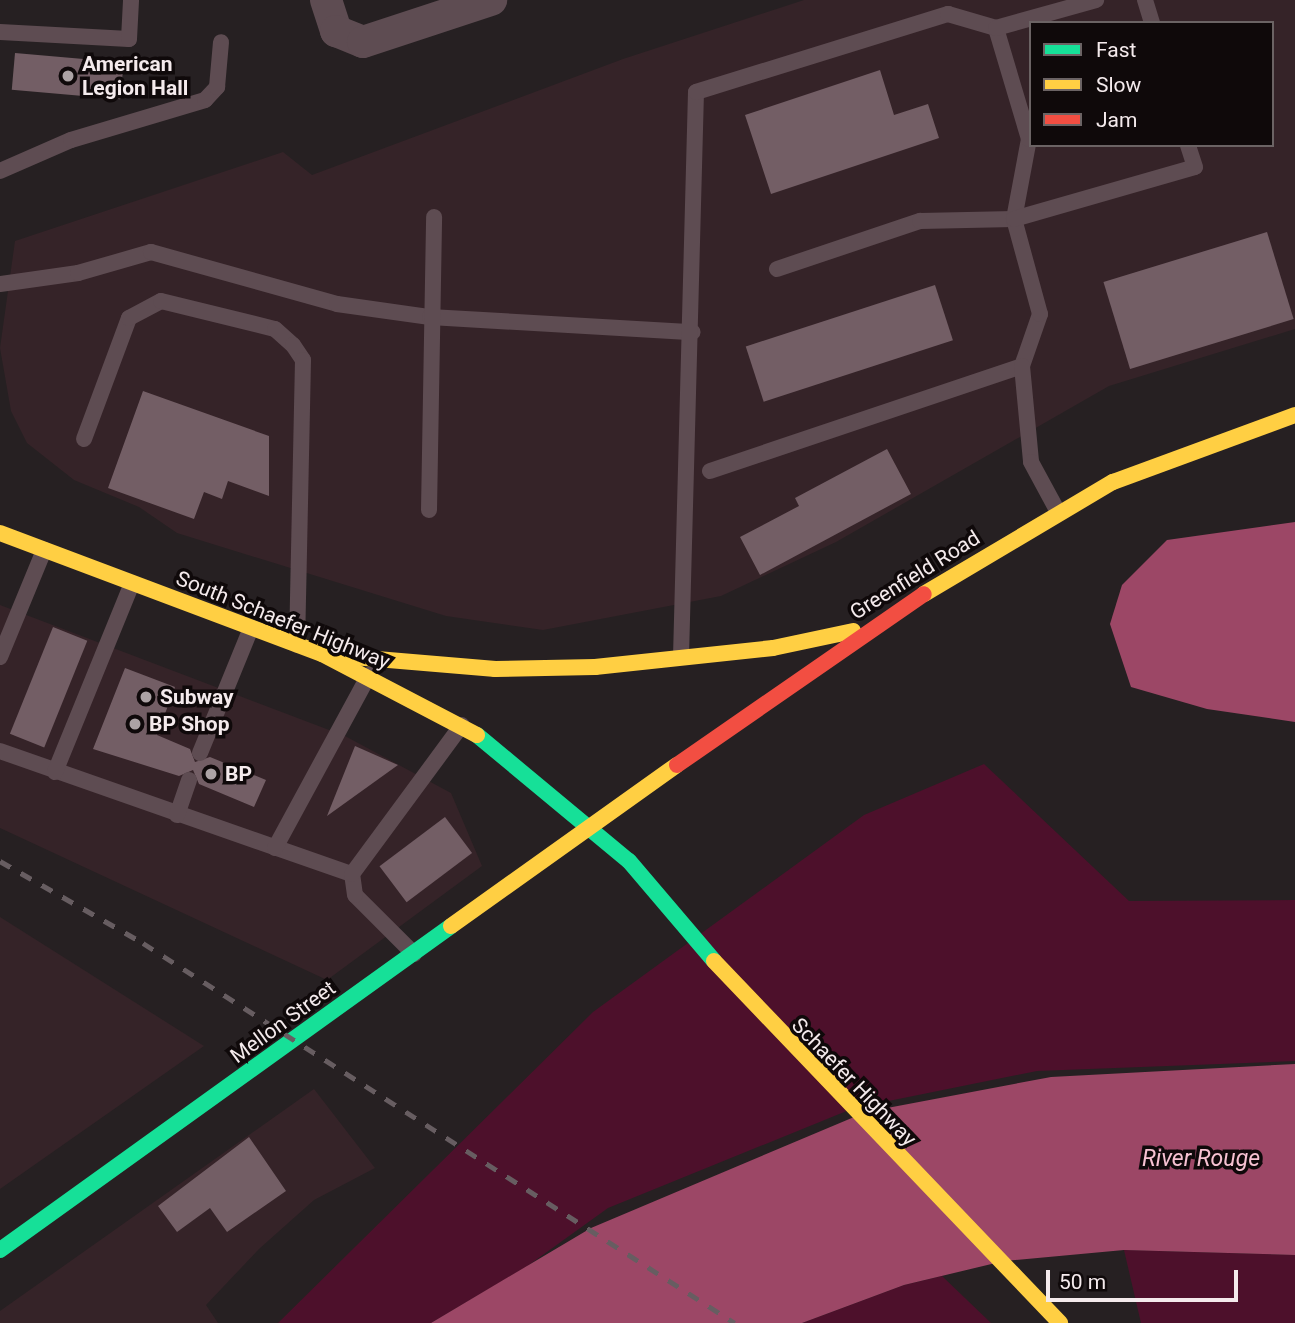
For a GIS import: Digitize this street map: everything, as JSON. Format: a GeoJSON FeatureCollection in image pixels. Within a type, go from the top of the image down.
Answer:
{"type":"FeatureCollection","features":[{"type":"Feature","properties":{"kind":"main road","name":"Greenfield Road"},"geometry":{"type":"LineString","coordinates":[[590,829],[869,627],[1058,512],[1195,447],[1295,415]]}},
{"type":"Feature","properties":{"kind":"main road","name":"South Schaefer Highway"},"geometry":{"type":"LineString","coordinates":[[0,533],[323,654],[369,675],[462,725],[629,861]]}},
{"type":"Feature","properties":{"kind":"main road"},"geometry":{"type":"LineString","coordinates":[[323,654],[495,669],[680,659],[869,627]]}},
{"type":"Feature","properties":{"kind":"main road","name":"Mellon Street"},"geometry":{"type":"LineString","coordinates":[[0,1250],[590,829]]}},
{"type":"Feature","properties":{"kind":"main road","name":"Schaefer Highway"},"geometry":{"type":"LineString","coordinates":[[629,861],[794,1051],[1060,1323]]}},
{"type":"Feature","properties":{"kind":"street"},"geometry":{"type":"LineString","coordinates":[[326,0],[336,32],[363,42],[491,0]]}},
{"type":"Feature","properties":{"kind":"lane"},"geometry":{"type":"LineString","coordinates":[[0,32],[129,39],[131,0]]}},
{"type":"Feature","properties":{"kind":"lane"},"geometry":{"type":"LineString","coordinates":[[680,659],[693,332],[696,92],[948,14],[996,28],[1096,0]]}},
{"type":"Feature","properties":{"kind":"lane"},"geometry":{"type":"LineString","coordinates":[[1145,0],[1151,21]]}},
{"type":"Feature","properties":{"kind":"lane"},"geometry":{"type":"LineString","coordinates":[[996,28],[1029,139],[1014,219],[1040,314],[1022,366],[1031,463],[1058,512]]}},
{"type":"Feature","properties":{"kind":"lane"},"geometry":{"type":"LineString","coordinates":[[0,171],[71,140],[205,100],[216,87],[221,42]]}},
{"type":"Feature","properties":{"kind":"lane"},"geometry":{"type":"LineString","coordinates":[[777,269],[920,220],[1014,219],[1195,167],[1189,147]]}},
{"type":"Feature","properties":{"kind":"lane"},"geometry":{"type":"LineString","coordinates":[[429,510],[430,317],[434,217]]}},
{"type":"Feature","properties":{"kind":"lane"},"geometry":{"type":"LineString","coordinates":[[0,284],[66,275],[151,252],[338,304],[430,317],[693,332]]}},
{"type":"Feature","properties":{"kind":"lane"},"geometry":{"type":"LineString","coordinates":[[84,439],[129,318],[161,301],[275,329],[293,345],[303,360],[297,645]]}},
{"type":"Feature","properties":{"kind":"lane"},"geometry":{"type":"LineString","coordinates":[[710,471],[1022,366]]}},
{"type":"Feature","properties":{"kind":"lane"},"geometry":{"type":"LineString","coordinates":[[0,657],[44,549]]}},
{"type":"Feature","properties":{"kind":"lane"},"geometry":{"type":"LineString","coordinates":[[55,772],[132,583]]}},
{"type":"Feature","properties":{"kind":"lane"},"geometry":{"type":"LineString","coordinates":[[200,753],[251,628]]}},
{"type":"Feature","properties":{"kind":"lane"},"geometry":{"type":"LineString","coordinates":[[275,848],[369,675]]}},
{"type":"Feature","properties":{"kind":"lane"},"geometry":{"type":"LineString","coordinates":[[414,954],[355,895],[352,874],[462,725]]}},
{"type":"Feature","properties":{"kind":"lane"},"geometry":{"type":"LineString","coordinates":[[0,751],[352,874]]}},
{"type":"Feature","properties":{"kind":"lane"},"geometry":{"type":"LineString","coordinates":[[177,815],[189,780]]}},
{"type":"Feature","properties":{"kind":"shaded area"},"geometry":{"type":"Polygon","coordinates":[[[804,0],[1295,0],[1295,329],[1109,386],[836,542],[721,596],[543,630],[446,616],[177,533],[139,507],[74,480],[27,443],[11,411],[0,348],[15,241],[283,152],[312,175],[623,59],[804,0]]]}},
{"type":"Feature","properties":{"kind":"shaded area"},"geometry":{"type":"Polygon","coordinates":[[[0,605],[345,736],[451,793],[482,866],[327,980],[0,828],[0,605]]]}},
{"type":"Feature","properties":{"kind":"shaded area"},"geometry":{"type":"Polygon","coordinates":[[[984,764],[1129,901],[1295,900],[1295,1061],[1037,1071],[854,1108],[608,1208],[526,1267],[431,1323],[278,1323],[593,1012],[864,815],[984,764]]]}},
{"type":"Feature","properties":{"kind":"shaded area"},"geometry":{"type":"Polygon","coordinates":[[[0,917],[204,1046],[0,1189],[0,917]]]}},
{"type":"Feature","properties":{"kind":"shaded area"},"geometry":{"type":"Polygon","coordinates":[[[314,1089],[375,1168],[314,1200],[259,1249],[206,1305],[218,1323],[0,1323],[0,1311],[314,1089]]]}},
{"type":"Feature","properties":{"kind":"shaded area"},"geometry":{"type":"Polygon","coordinates":[[[1124,1250],[1295,1255],[1295,1323],[1141,1323],[1124,1250]]]}},
{"type":"Feature","properties":{"kind":"shaded area"},"geometry":{"type":"Polygon","coordinates":[[[942,1276],[991,1323],[802,1323],[904,1285],[942,1276]]]}},
{"type":"Feature","properties":{"kind":"water"},"geometry":{"type":"Polygon","coordinates":[[[1295,522],[1295,722],[1207,709],[1131,687],[1110,624],[1122,585],[1167,540],[1295,522]]]}},
{"type":"Feature","properties":{"kind":"water","name":"River Rouge"},"geometry":{"type":"Polygon","coordinates":[[[1295,1064],[1295,1255],[1124,1250],[1004,1261],[904,1285],[802,1323],[431,1323],[591,1228],[866,1112],[1051,1077],[1295,1064]]]}},
{"type":"Feature","properties":{"kind":"building","name":"American Legion Hall"},"geometry":{"type":"Polygon","coordinates":[[[15,53],[124,62],[120,99],[12,90],[15,53]]]}},
{"type":"Feature","properties":{"kind":"building"},"geometry":{"type":"Polygon","coordinates":[[[880,70],[894,115],[928,104],[939,138],[771,194],[745,115],[880,70]]]}},
{"type":"Feature","properties":{"kind":"building"},"geometry":{"type":"Polygon","coordinates":[[[1267,232],[1294,319],[1130,369],[1103,282],[1267,232]]]}},
{"type":"Feature","properties":{"kind":"building"},"geometry":{"type":"Polygon","coordinates":[[[935,285],[953,340],[764,402],[746,346],[935,285]]]}},
{"type":"Feature","properties":{"kind":"building"},"geometry":{"type":"Polygon","coordinates":[[[143,391],[269,436],[269,496],[228,481],[222,499],[204,492],[194,519],[108,488],[143,391]]]}},
{"type":"Feature","properties":{"kind":"building"},"geometry":{"type":"Polygon","coordinates":[[[887,449],[911,494],[760,575],[740,537],[799,506],[795,498],[887,449]]]}},
{"type":"Feature","properties":{"kind":"building"},"geometry":{"type":"Polygon","coordinates":[[[53,627],[87,641],[44,747],[10,734],[53,627]]]}},
{"type":"Feature","properties":{"kind":"building"},"geometry":{"type":"Polygon","coordinates":[[[125,668],[175,687],[157,735],[190,749],[195,762],[210,757],[266,780],[254,807],[199,784],[193,770],[179,776],[93,749],[125,668]]]}},
{"type":"Feature","properties":{"kind":"building"},"geometry":{"type":"Polygon","coordinates":[[[355,746],[398,765],[327,816],[355,746]]]}},
{"type":"Feature","properties":{"kind":"building"},"geometry":{"type":"Polygon","coordinates":[[[445,817],[472,853],[407,902],[380,866],[445,817]]]}},
{"type":"Feature","properties":{"kind":"building"},"geometry":{"type":"Polygon","coordinates":[[[249,1137],[286,1191],[227,1232],[210,1208],[177,1232],[158,1206],[249,1137]]]}},
{"type":"Feature","properties":{"kind":"railway"},"geometry":{"type":"LineString","coordinates":[[0,861],[143,943],[735,1323]]}},
{"type":"Feature","properties":{"kind":"traffic: fast"},"geometry":{"type":"LineString","coordinates":[[477,735],[629,861],[714,961]]}},
{"type":"Feature","properties":{"kind":"traffic: fast"},"geometry":{"type":"LineString","coordinates":[[0,1250],[451,926]]}},
{"type":"Feature","properties":{"kind":"traffic: slow"},"geometry":{"type":"LineString","coordinates":[[924,594],[1113,482],[1295,415]]}},
{"type":"Feature","properties":{"kind":"traffic: slow"},"geometry":{"type":"LineString","coordinates":[[0,533],[322,654],[477,735]]}},
{"type":"Feature","properties":{"kind":"traffic: slow"},"geometry":{"type":"LineString","coordinates":[[353,657],[495,669],[595,667],[773,648],[853,631]]}},
{"type":"Feature","properties":{"kind":"traffic: slow"},"geometry":{"type":"LineString","coordinates":[[451,926],[677,765]]}},
{"type":"Feature","properties":{"kind":"traffic: slow"},"geometry":{"type":"LineString","coordinates":[[714,961],[1060,1323]]}},
{"type":"Feature","properties":{"kind":"traffic: jam"},"geometry":{"type":"LineString","coordinates":[[677,765],[924,594]]}},
{"type":"Feature","properties":{"kind":"place","name":"American Legion Hall"},"geometry":{"type":"Point","coordinates":[68,76]}},
{"type":"Feature","properties":{"kind":"place","name":"Subway"},"geometry":{"type":"Point","coordinates":[146,697]}},
{"type":"Feature","properties":{"kind":"place","name":"BP Shop"},"geometry":{"type":"Point","coordinates":[135,724]}},
{"type":"Feature","properties":{"kind":"place","name":"BP"},"geometry":{"type":"Point","coordinates":[211,774]}}]}
